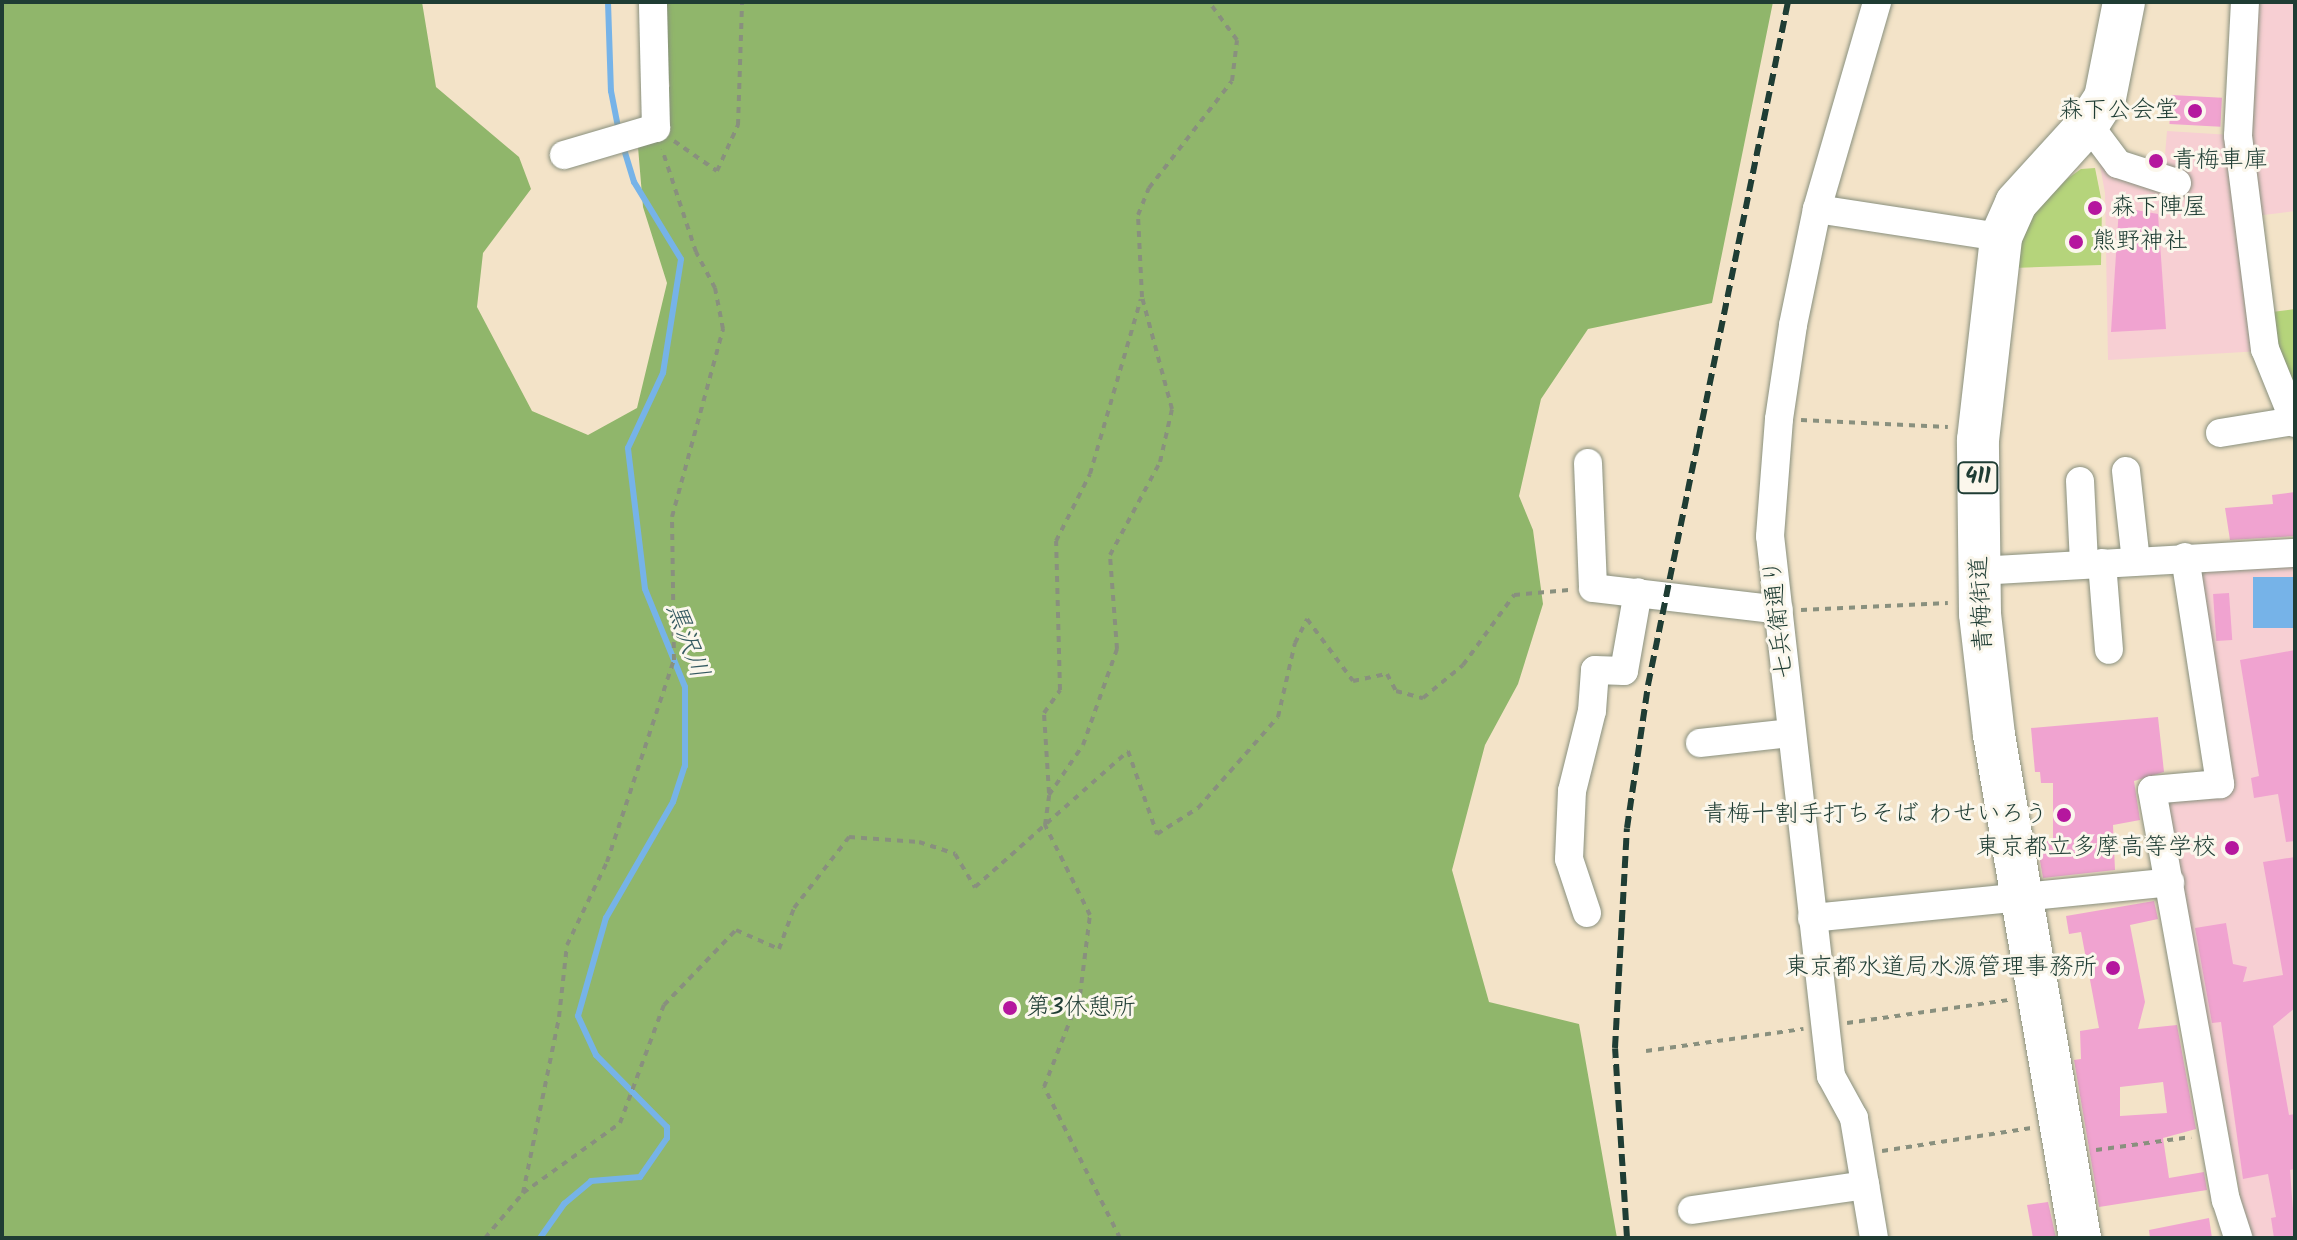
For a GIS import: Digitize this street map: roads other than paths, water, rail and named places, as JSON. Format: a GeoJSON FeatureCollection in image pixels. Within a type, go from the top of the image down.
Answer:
{"type":"FeatureCollection","features":[{"type":"Feature","properties":{"kind":"highway","name":"青梅街道"},"geometry":{"type":"LineString","coordinates":[[2080,1238],[1994,735],[1980,586],[1979,428],[2001,237],[2030,184],[2088,124],[2112,77],[2124,2]]}},
{"type":"Feature","properties":{"kind":"street"},"geometry":{"type":"LineString","coordinates":[[564,155],[645,132],[653,2]]}},
{"type":"Feature","properties":{"kind":"street","name":"七兵衛通り"},"geometry":{"type":"LineString","coordinates":[[1874,1238],[1854,1118],[1831,1076],[1770,523],[1779,419],[1817,209],[1877,2]]}},
{"type":"Feature","properties":{"kind":"street"},"geometry":{"type":"LineString","coordinates":[[2220,433],[2295,422],[2265,349],[2240,150],[2236,94],[2245,2]]}},
{"type":"Feature","properties":{"kind":"street"},"geometry":{"type":"LineString","coordinates":[[2088,124],[2118,164],[2177,183]]}},
{"type":"Feature","properties":{"kind":"street"},"geometry":{"type":"LineString","coordinates":[[1817,209],[2001,237]]}},
{"type":"Feature","properties":{"kind":"street"},"geometry":{"type":"LineString","coordinates":[[1588,463],[1593,588],[1779,610]]}},
{"type":"Feature","properties":{"kind":"street"},"geometry":{"type":"LineString","coordinates":[[2126,471],[2136,561]]}},
{"type":"Feature","properties":{"kind":"street"},"geometry":{"type":"LineString","coordinates":[[2080,481],[2109,650]]}},
{"type":"Feature","properties":{"kind":"street"},"geometry":{"type":"LineString","coordinates":[[1980,586],[2093,563],[2295,553]]}},
{"type":"Feature","properties":{"kind":"street"},"geometry":{"type":"LineString","coordinates":[[2185,557],[2220,784],[2152,790],[2214,1134],[2238,1238]]}},
{"type":"Feature","properties":{"kind":"street"},"geometry":{"type":"LineString","coordinates":[[1587,913],[1569,859],[1572,791],[1592,711],[1595,670],[1624,671],[1638,592]]}},
{"type":"Feature","properties":{"kind":"street"},"geometry":{"type":"LineString","coordinates":[[1700,743],[1791,733]]}},
{"type":"Feature","properties":{"kind":"street"},"geometry":{"type":"LineString","coordinates":[[1812,918],[2023,900],[2170,882]]}},
{"type":"Feature","properties":{"kind":"street"},"geometry":{"type":"LineString","coordinates":[[1692,1210],[1865,1185]]}},
{"type":"Feature","properties":{"kind":"water"},"geometry":{"type":"Polygon","coordinates":[[[2253,577],[2295,577],[2295,628],[2253,628],[2253,577]]]}},
{"type":"Feature","properties":{"kind":"waterway","name":"黒沢川"},"geometry":{"type":"LineString","coordinates":[[608,2],[611,91],[619,132]]}},
{"type":"Feature","properties":{"kind":"waterway","name":"黒沢川"},"geometry":{"type":"LineString","coordinates":[[540,1238],[564,1204],[591,1181],[640,1177],[667,1138],[667,1127],[596,1055],[578,1016],[606,918],[673,802],[685,766],[685,687],[645,589],[628,448],[663,373],[681,259],[634,182],[623,146]]}},
{"type":"Feature","properties":{"kind":"railway"},"geometry":{"type":"LineString","coordinates":[[1627,1238],[1615,1048],[1627,828],[1648,685],[1788,2]]}},
{"type":"Feature","properties":{"kind":"place","name":"森下公会堂"},"geometry":{"type":"Point","coordinates":[2195,111]}},
{"type":"Feature","properties":{"kind":"place","name":"青梅車庫"},"geometry":{"type":"Point","coordinates":[2156,161]}},
{"type":"Feature","properties":{"kind":"place","name":"森下陣屋"},"geometry":{"type":"Point","coordinates":[2095,208]}},
{"type":"Feature","properties":{"kind":"place","name":"熊野神社"},"geometry":{"type":"Point","coordinates":[2076,242]}},
{"type":"Feature","properties":{"kind":"place","name":"青梅十割手打ちそば わせいろう"},"geometry":{"type":"Point","coordinates":[2064,815]}},
{"type":"Feature","properties":{"kind":"place","name":"東京都立多摩高等学校"},"geometry":{"type":"Point","coordinates":[2232,848]}},
{"type":"Feature","properties":{"kind":"place","name":"東京都水道局水源管理事務所"},"geometry":{"type":"Point","coordinates":[2113,968]}},
{"type":"Feature","properties":{"kind":"place","name":"第3休憩所"},"geometry":{"type":"Point","coordinates":[1010,1008]}}]}
